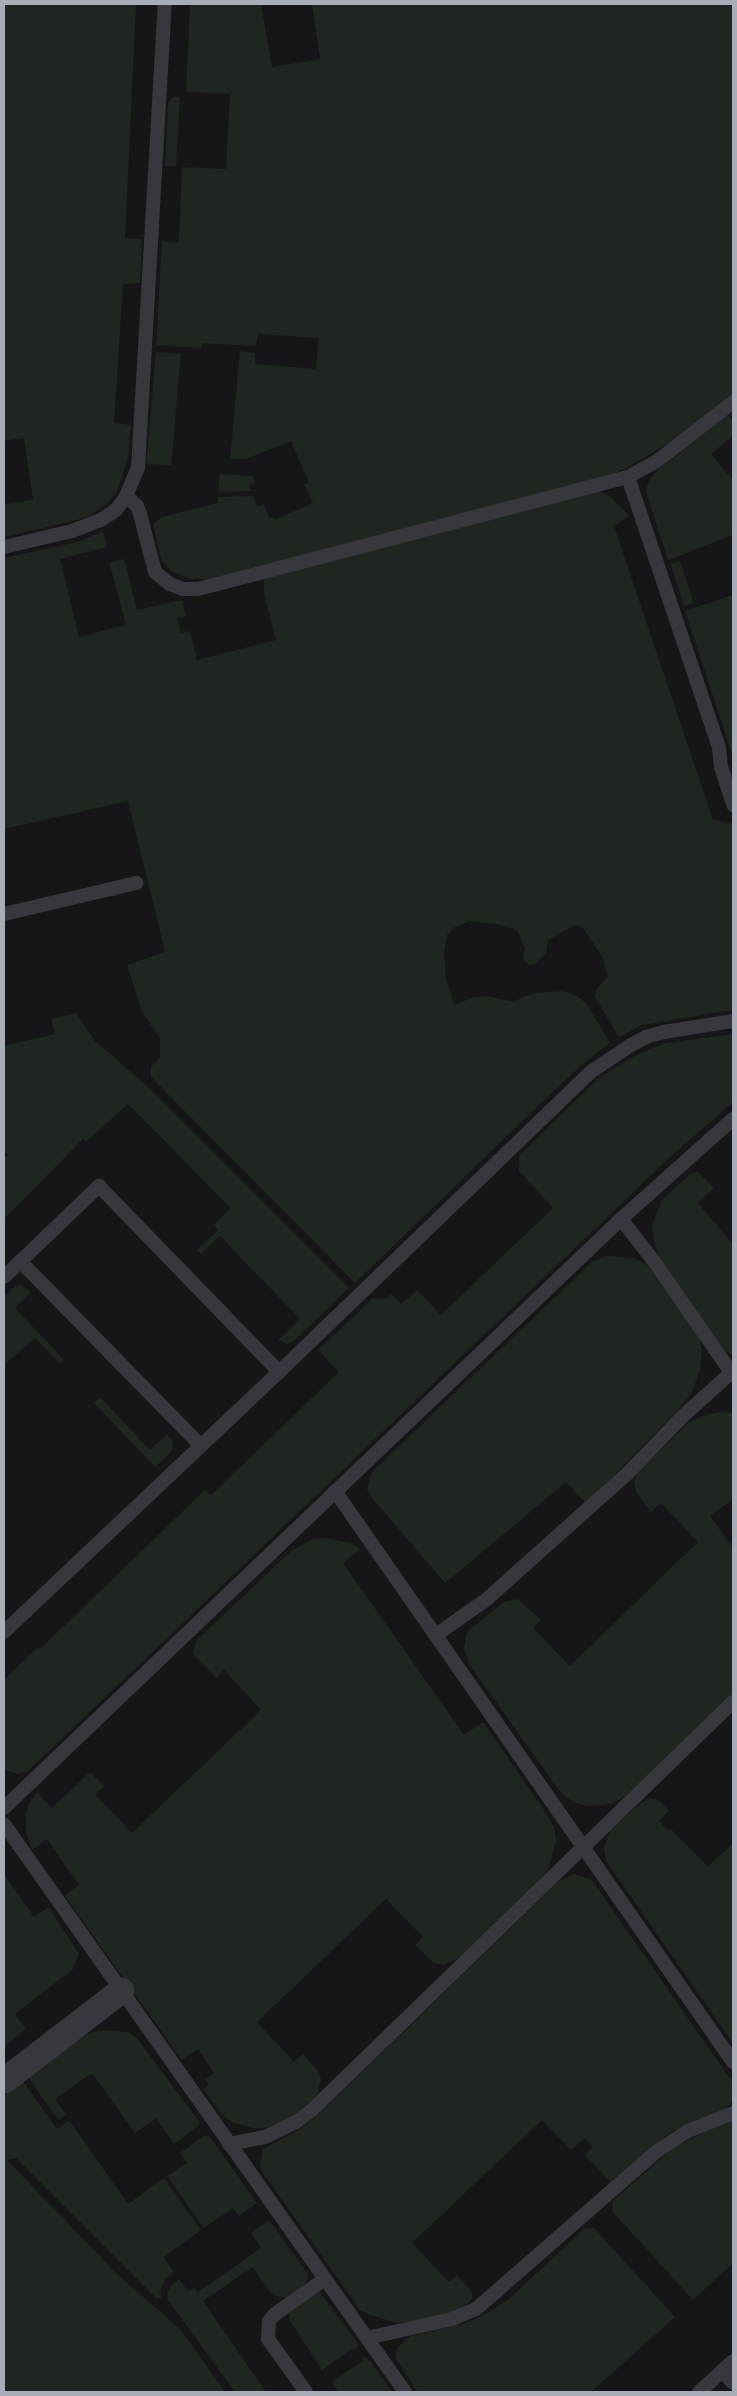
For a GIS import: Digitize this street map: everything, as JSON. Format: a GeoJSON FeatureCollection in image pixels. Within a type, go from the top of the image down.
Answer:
{"type":"FeatureCollection","features":[{"type":"Feature","properties":{"kind":"street"},"geometry":{"type":"LineString","coordinates":[[4,2081],[121,1991]]}},
{"type":"Feature","properties":{"kind":"lane"},"geometry":{"type":"LineString","coordinates":[[4,547],[88,527],[116,510],[126,496],[138,468],[165,4]]}},
{"type":"Feature","properties":{"kind":"lane"},"geometry":{"type":"LineString","coordinates":[[126,496],[137,506],[154,572],[170,584],[183,589],[198,589],[628,477],[656,461],[733,402]]}},
{"type":"Feature","properties":{"kind":"lane"},"geometry":{"type":"LineString","coordinates":[[628,477],[719,748],[721,768],[733,806]]}},
{"type":"Feature","properties":{"kind":"lane"},"geometry":{"type":"LineString","coordinates":[[4,914],[136,883]]}},
{"type":"Feature","properties":{"kind":"lane"},"geometry":{"type":"LineString","coordinates":[[4,1632],[200,1445],[280,1372],[592,1071],[611,1056],[646,1037],[664,1032],[733,1021]]}},
{"type":"Feature","properties":{"kind":"lane"},"geometry":{"type":"LineString","coordinates":[[5,1805],[621,1219],[733,1119]]}},
{"type":"Feature","properties":{"kind":"lane"},"geometry":{"type":"LineString","coordinates":[[4,1277],[98,1186],[280,1372]]}},
{"type":"Feature","properties":{"kind":"lane"},"geometry":{"type":"LineString","coordinates":[[436,1635],[487,1599],[627,1474],[683,1416],[733,1373],[653,1260],[621,1219]]}},
{"type":"Feature","properties":{"kind":"lane"},"geometry":{"type":"LineString","coordinates":[[20,1261],[200,1445]]}},
{"type":"Feature","properties":{"kind":"lane"},"geometry":{"type":"LineString","coordinates":[[336,1491],[733,2062]]}},
{"type":"Feature","properties":{"kind":"lane"},"geometry":{"type":"LineString","coordinates":[[229,2144],[265,2137],[296,2122],[313,2109],[733,1702]]}},
{"type":"Feature","properties":{"kind":"lane"},"geometry":{"type":"LineString","coordinates":[[4,1824],[405,2392]]}},
{"type":"Feature","properties":{"kind":"lane"},"geometry":{"type":"LineString","coordinates":[[366,2338],[452,2319],[476,2309],[663,2146],[688,2131],[733,2113]]}},
{"type":"Feature","properties":{"kind":"lane"},"geometry":{"type":"LineString","coordinates":[[306,2392],[268,2340],[269,2321],[275,2314],[325,2279]]}},
{"type":"Feature","properties":{"kind":"lane"},"geometry":{"type":"LineString","coordinates":[[699,2392],[733,2361]]}},
{"type":"Feature","properties":{"kind":"lane"},"geometry":{"type":"LineString","coordinates":[[722,2371],[733,2383]]}},
{"type":"Feature","properties":{"kind":"shaded area"},"geometry":{"type":"Polygon","coordinates":[[[4,4],[136,4],[125,238],[142,239],[140,283],[123,284],[114,423],[131,425],[128,458],[117,492],[107,504],[85,518],[4,537],[4,504],[33,500],[24,438],[4,441],[4,4]]]}},
{"type":"Feature","properties":{"kind":"shaded area"},"geometry":{"type":"Polygon","coordinates":[[[190,4],[261,4],[272,67],[320,59],[312,4],[733,4],[733,394],[670,442],[625,469],[608,476],[209,579],[191,579],[171,571],[161,559],[153,524],[162,517],[218,503],[218,497],[253,496],[258,507],[264,504],[269,517],[276,519],[313,503],[304,484],[309,482],[291,441],[246,459],[230,459],[240,351],[255,353],[255,364],[316,369],[319,338],[258,334],[256,346],[202,343],[201,348],[156,345],[162,241],[179,242],[182,167],[226,169],[230,94],[186,92],[190,4]]]}},
{"type":"Feature","properties":{"kind":"shaded area"},"geometry":{"type":"Polygon","coordinates":[[[173,97],[180,97],[176,166],[165,166],[168,103],[173,97]]]}},
{"type":"Feature","properties":{"kind":"shaded area"},"geometry":{"type":"Polygon","coordinates":[[[156,352],[181,354],[171,466],[146,464],[156,352]]]}},
{"type":"Feature","properties":{"kind":"shaded area"},"geometry":{"type":"Polygon","coordinates":[[[728,414],[733,421],[733,436],[711,454],[733,480],[733,535],[668,560],[646,490],[649,481],[657,471],[728,414]]]}},
{"type":"Feature","properties":{"kind":"shaded area"},"geometry":{"type":"Polygon","coordinates":[[[220,474],[252,476],[255,482],[249,485],[252,491],[218,492],[220,474]]]}},
{"type":"Feature","properties":{"kind":"shaded area"},"geometry":{"type":"Polygon","coordinates":[[[599,491],[611,497],[629,516],[614,526],[713,820],[733,824],[733,1010],[642,1025],[619,1037],[595,997],[596,990],[608,976],[602,956],[582,927],[575,925],[548,940],[546,953],[536,963],[529,966],[523,958],[525,948],[517,930],[497,924],[469,921],[455,927],[447,935],[444,953],[446,980],[455,1005],[471,998],[487,996],[514,1002],[536,993],[563,991],[577,996],[587,1004],[610,1043],[584,1063],[538,1106],[355,1283],[151,1077],[151,1067],[160,1057],[160,1038],[142,1012],[127,965],[165,952],[128,801],[4,829],[4,558],[77,542],[103,532],[107,547],[60,559],[79,637],[126,625],[110,565],[111,562],[124,559],[137,610],[182,600],[186,616],[177,619],[181,633],[190,631],[197,660],[276,640],[264,593],[264,577],[599,491]]]}},
{"type":"Feature","properties":{"kind":"shaded area"},"geometry":{"type":"Polygon","coordinates":[[[680,561],[694,603],[684,606],[670,564],[680,561]]]}},
{"type":"Feature","properties":{"kind":"shaded area"},"geometry":{"type":"Polygon","coordinates":[[[733,595],[733,757],[685,611],[733,595]]]}},
{"type":"Feature","properties":{"kind":"shaded area"},"geometry":{"type":"Polygon","coordinates":[[[76,1013],[95,1041],[147,1086],[349,1288],[294,1341],[287,1344],[278,1340],[300,1319],[220,1236],[201,1254],[197,1250],[218,1230],[214,1225],[231,1208],[128,1104],[86,1142],[83,1139],[4,1219],[4,1158],[8,1155],[4,1149],[4,1046],[55,1034],[51,1019],[76,1013]]]}},
{"type":"Feature","properties":{"kind":"shaded area"},"geometry":{"type":"Polygon","coordinates":[[[733,1034],[733,1102],[670,1157],[28,1771],[18,1774],[4,1770],[4,1680],[38,1647],[40,1649],[205,1490],[211,1495],[339,1372],[318,1350],[373,1298],[386,1299],[391,1294],[401,1304],[417,1290],[441,1315],[553,1208],[519,1171],[519,1156],[599,1078],[638,1054],[666,1043],[733,1034]]]}},
{"type":"Feature","properties":{"kind":"shaded area"},"geometry":{"type":"Polygon","coordinates":[[[698,1172],[714,1188],[698,1203],[733,1244],[732,1354],[725,1352],[664,1264],[658,1254],[654,1241],[652,1225],[662,1200],[690,1174],[698,1172]]]}},
{"type":"Feature","properties":{"kind":"shaded area"},"geometry":{"type":"Polygon","coordinates":[[[606,1256],[634,1258],[648,1266],[698,1335],[702,1350],[700,1370],[692,1392],[678,1410],[586,1504],[566,1482],[445,1583],[372,1498],[367,1489],[372,1472],[592,1262],[606,1256]]]}},
{"type":"Feature","properties":{"kind":"shaded area"},"geometry":{"type":"Polygon","coordinates":[[[21,1285],[31,1292],[15,1308],[64,1360],[60,1364],[35,1338],[4,1365],[4,1296],[15,1286],[21,1285]]]}},
{"type":"Feature","properties":{"kind":"shaded area"},"geometry":{"type":"Polygon","coordinates":[[[100,1397],[150,1450],[167,1434],[173,1442],[172,1451],[155,1467],[94,1403],[100,1397]]]}},
{"type":"Feature","properties":{"kind":"shaded area"},"geometry":{"type":"Polygon","coordinates":[[[720,1412],[733,1413],[733,1499],[710,1516],[733,1548],[733,1695],[634,1791],[616,1802],[602,1805],[586,1806],[573,1802],[561,1793],[469,1664],[464,1648],[466,1635],[470,1629],[504,1602],[518,1599],[541,1620],[533,1628],[570,1666],[698,1542],[661,1503],[651,1512],[636,1492],[634,1480],[637,1473],[689,1422],[720,1412]]]}},
{"type":"Feature","properties":{"kind":"shaded area"},"geometry":{"type":"Polygon","coordinates":[[[324,1538],[351,1543],[360,1549],[343,1563],[464,1735],[483,1722],[544,1810],[554,1827],[556,1841],[549,1867],[541,1879],[459,1958],[444,1965],[434,1963],[415,1945],[423,1937],[386,1899],[257,2022],[294,2062],[303,2054],[319,2072],[321,2080],[316,2097],[292,2116],[280,2123],[265,2128],[253,2128],[231,2122],[220,2112],[203,2089],[209,2085],[205,2079],[214,2073],[198,2049],[182,2060],[65,1896],[79,1885],[47,1839],[32,1850],[26,1832],[26,1814],[29,1804],[37,1792],[52,1808],[90,1772],[104,1786],[95,1794],[132,1833],[261,1710],[224,1670],[216,1678],[194,1655],[193,1651],[197,1640],[291,1551],[313,1539],[324,1538]]]}},
{"type":"Feature","properties":{"kind":"shaded area"},"geometry":{"type":"Polygon","coordinates":[[[652,1798],[660,1801],[669,1811],[659,1821],[669,1831],[671,1829],[708,1867],[733,1843],[733,2043],[606,1861],[604,1848],[610,1831],[643,1801],[652,1798]]]}},
{"type":"Feature","properties":{"kind":"shaded area"},"geometry":{"type":"Polygon","coordinates":[[[4,1874],[34,1917],[49,1907],[79,1954],[73,1969],[15,2014],[26,2029],[5,2046],[4,1874]]]}},
{"type":"Feature","properties":{"kind":"shaded area"},"geometry":{"type":"Polygon","coordinates":[[[574,1874],[592,1880],[733,2083],[733,2101],[724,2109],[684,2125],[665,2136],[612,2184],[585,2155],[593,2147],[585,2138],[571,2150],[542,2120],[412,2243],[449,2282],[457,2275],[471,2291],[473,2296],[470,2302],[454,2312],[414,2322],[397,2323],[370,2315],[360,2310],[263,2173],[260,2166],[263,2149],[300,2129],[319,2114],[559,1881],[574,1874]]]}},
{"type":"Feature","properties":{"kind":"shaded area"},"geometry":{"type":"Polygon","coordinates":[[[100,2030],[127,2032],[137,2038],[200,2123],[197,2127],[174,2144],[156,2118],[135,2133],[92,2073],[55,2099],[66,2115],[58,2120],[28,2077],[77,2039],[100,2030]]]}},
{"type":"Feature","properties":{"kind":"shaded area"},"geometry":{"type":"Polygon","coordinates":[[[23,2081],[57,2129],[69,2120],[128,2204],[164,2178],[201,2230],[163,2257],[174,2272],[166,2278],[161,2289],[161,2298],[156,2298],[16,2158],[7,2160],[117,2274],[181,2330],[225,2392],[4,2392],[4,2096],[23,2081]]]}},
{"type":"Feature","properties":{"kind":"shaded area"},"geometry":{"type":"Polygon","coordinates":[[[733,2121],[733,2263],[693,2300],[612,2211],[613,2201],[672,2149],[709,2130],[733,2121]]]}},
{"type":"Feature","properties":{"kind":"shaded area"},"geometry":{"type":"Polygon","coordinates":[[[204,2136],[209,2136],[257,2203],[239,2216],[233,2208],[204,2228],[167,2176],[187,2163],[180,2153],[204,2136]]]}},
{"type":"Feature","properties":{"kind":"shaded area"},"geometry":{"type":"Polygon","coordinates":[[[269,2220],[308,2274],[308,2279],[301,2289],[288,2298],[277,2296],[270,2292],[253,2267],[203,2301],[266,2392],[235,2392],[168,2300],[168,2291],[179,2279],[188,2291],[194,2287],[198,2292],[261,2248],[251,2233],[269,2220]]]}},
{"type":"Feature","properties":{"kind":"shaded area"},"geometry":{"type":"Polygon","coordinates":[[[594,2228],[675,2317],[591,2392],[418,2392],[395,2358],[398,2347],[404,2341],[412,2336],[469,2322],[489,2312],[510,2298],[584,2229],[594,2228]]]}},
{"type":"Feature","properties":{"kind":"shaded area"},"geometry":{"type":"Polygon","coordinates":[[[320,2292],[358,2344],[356,2350],[353,2348],[322,2370],[289,2319],[290,2312],[294,2307],[320,2292]]]}},
{"type":"Feature","properties":{"kind":"shaded area"},"geometry":{"type":"Polygon","coordinates":[[[361,2358],[368,2358],[392,2392],[338,2392],[332,2382],[363,2361],[361,2358]]]}}]}
